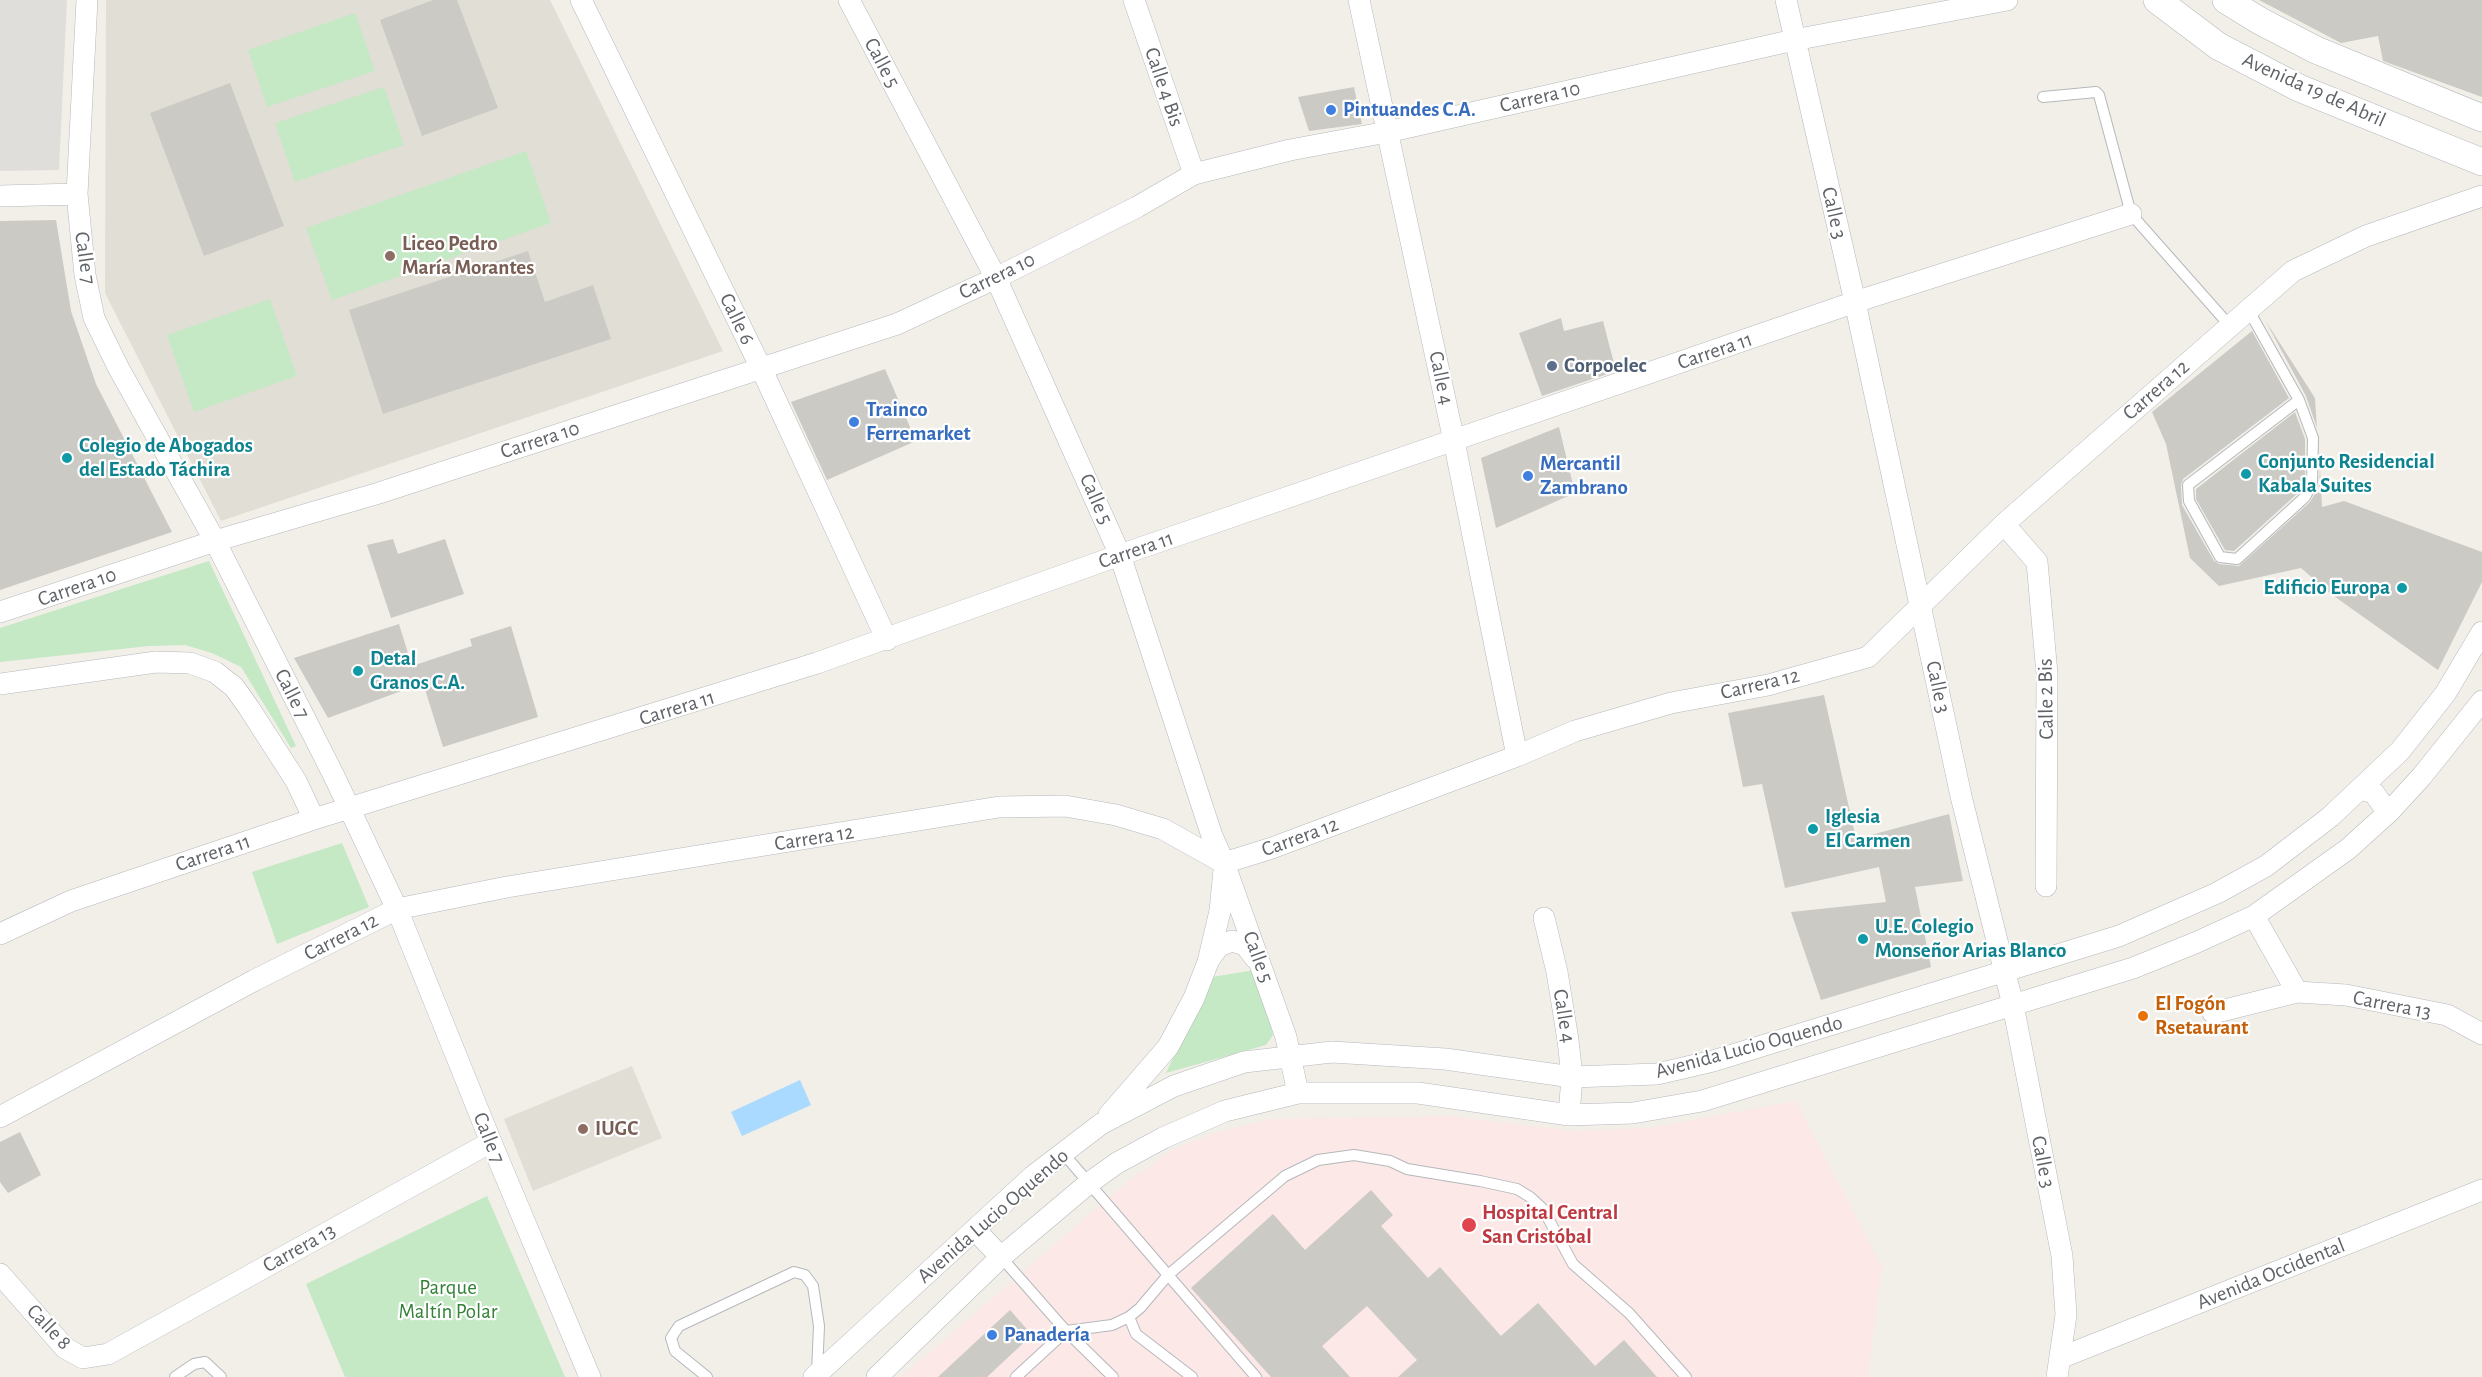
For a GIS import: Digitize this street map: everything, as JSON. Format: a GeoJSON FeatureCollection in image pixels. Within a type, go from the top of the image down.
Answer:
{"type":"FeatureCollection","features":[{"type":"Feature","properties":{"kind":"street","name":"Calle 7"},"geometry":{"type":"LineString","coordinates":[[87,0],[77,194],[85,275],[94,318],[215,541],[397,909],[491,1142],[590,1377]]}},
{"type":"Feature","properties":{"kind":"street","name":"Calle 6"},"geometry":{"type":"LineString","coordinates":[[581,0],[760,368],[886,640]]}},
{"type":"Feature","properties":{"kind":"street","name":"Calle 5"},"geometry":{"type":"LineString","coordinates":[[849,0],[996,278],[1120,555],[1212,836],[1261,966],[1290,1055],[1298,1093]]}},
{"type":"Feature","properties":{"kind":"street","name":"Calle 4 Bis"},"geometry":{"type":"LineString","coordinates":[[1134,0],[1194,174]]}},
{"type":"Feature","properties":{"kind":"street","name":"Calle 4"},"geometry":{"type":"LineString","coordinates":[[1359,0],[1454,441],[1517,756]]}},
{"type":"Feature","properties":{"kind":"street","name":"Calle 3"},"geometry":{"type":"LineString","coordinates":[[1786,0],[1855,302],[1961,796],[2013,1005],[2062,1256],[2066,1315],[2058,1367]]}},
{"type":"Feature","properties":{"kind":"street","name":"Carrera 10"},"geometry":{"type":"LineString","coordinates":[[0,612],[215,541],[379,493],[897,324],[996,278],[1137,207],[1194,174],[1290,150],[1387,132],[1794,40],[2007,0]]}},
{"type":"Feature","properties":{"kind":"street","name":"Avenida 19 de Abril"},"geometry":{"type":"LineString","coordinates":[[2157,0],[2218,46],[2299,88],[2482,162]]}},
{"type":"Feature","properties":{"kind":"street","name":"Avenida 19 de Abril"},"geometry":{"type":"LineString","coordinates":[[2226,0],[2316,50],[2482,118]]}},
{"type":"Feature","properties":{"kind":"street"},"geometry":{"type":"LineString","coordinates":[[0,196],[77,194]]}},
{"type":"Feature","properties":{"kind":"street","name":"Carrera 12"},"geometry":{"type":"LineString","coordinates":[[0,1117],[255,980],[397,909],[519,885],[999,807],[1065,807],[1116,815],[1163,829],[1224,863],[1272,848],[1517,756],[1575,731],[1671,703],[1768,685],[1868,657],[2004,524],[2293,272],[2334,249],[2401,223],[2482,196]]}},
{"type":"Feature","properties":{"kind":"street","name":"Carrera 11"},"geometry":{"type":"LineString","coordinates":[[0,934],[71,901],[348,808],[722,695],[886,640],[1120,555],[1855,302],[2131,214]]}},
{"type":"Feature","properties":{"kind":"street","name":"Calle 2 Bis"},"geometry":{"type":"LineString","coordinates":[[2004,524],[2037,562],[2047,674],[2046,886]]}},
{"type":"Feature","properties":{"kind":"street","name":"Avenida Lucio Oquendo"},"geometry":{"type":"LineString","coordinates":[[816,1376],[1033,1176],[1101,1124],[1174,1086],[1244,1062],[1332,1052],[1445,1059],[1572,1077],[1657,1074],[1713,1061],[2119,936],[2217,893],[2266,866],[2330,817],[2361,789],[2400,750],[2445,694],[2482,632]]}},
{"type":"Feature","properties":{"kind":"street"},"geometry":{"type":"LineString","coordinates":[[0,684],[156,662],[190,663],[215,672],[234,687],[249,708],[296,781],[314,819]]}},
{"type":"Feature","properties":{"kind":"street","name":"Avenida Lucio Oquendo"},"geometry":{"type":"LineString","coordinates":[[877,1377],[1001,1257],[1089,1183],[1117,1163],[1163,1138],[1226,1111],[1298,1093],[1418,1093],[1569,1115],[1634,1113],[1702,1101],[2133,968],[2254,916],[2348,849],[2388,813],[2422,776],[2482,701]]}},
{"type":"Feature","properties":{"kind":"street"},"geometry":{"type":"LineString","coordinates":[[2361,789],[2374,793],[2388,813]]}},
{"type":"Feature","properties":{"kind":"street"},"geometry":{"type":"LineString","coordinates":[[1101,1124],[1167,1047],[1194,998],[1208,962],[1220,911],[1224,863]]}},
{"type":"Feature","properties":{"kind":"street"},"geometry":{"type":"LineString","coordinates":[[2254,916],[2297,992]]}},
{"type":"Feature","properties":{"kind":"street","name":"Calle 4"},"geometry":{"type":"LineString","coordinates":[[1544,918],[1557,972],[1572,1077],[1569,1115]]}},
{"type":"Feature","properties":{"kind":"street"},"geometry":{"type":"LineString","coordinates":[[1208,962],[1219,945],[1232,941],[1248,948],[1261,966]]}},
{"type":"Feature","properties":{"kind":"street","name":"Carrera 13"},"geometry":{"type":"LineString","coordinates":[[2213,1013],[2297,992],[2346,995],[2446,1015],[2482,1034]]}},
{"type":"Feature","properties":{"kind":"street","name":"Carrera 13"},"geometry":{"type":"LineString","coordinates":[[108,1354],[491,1142]]}},
{"type":"Feature","properties":{"kind":"street","name":"Avenida Occidental"},"geometry":{"type":"LineString","coordinates":[[2058,1367],[2482,1190]]}},
{"type":"Feature","properties":{"kind":"street"},"geometry":{"type":"LineString","coordinates":[[975,1230],[1001,1257]]}},
{"type":"Feature","properties":{"kind":"street","name":"Calle 8"},"geometry":{"type":"LineString","coordinates":[[0,1274],[65,1348],[83,1358],[108,1354]]}},
{"type":"Feature","properties":{"kind":"lane"},"geometry":{"type":"LineString","coordinates":[[2043,97],[2096,92],[2099,95],[2131,214],[2230,326]]}},
{"type":"Feature","properties":{"kind":"lane"},"geometry":{"type":"LineString","coordinates":[[2248,309],[2299,400],[2313,438],[2312,484],[2305,497],[2237,559],[2220,557],[2190,501],[2187,485],[2299,400]]}},
{"type":"Feature","properties":{"kind":"lane"},"geometry":{"type":"LineString","coordinates":[[1063,1153],[1256,1377]]}},
{"type":"Feature","properties":{"kind":"lane"},"geometry":{"type":"LineString","coordinates":[[1016,1377],[1066,1331],[1112,1325],[1129,1317],[1140,1308],[1168,1275],[1285,1176],[1301,1167],[1335,1156],[1372,1157],[1407,1169],[1516,1189],[1530,1197],[1543,1209],[1573,1264],[1629,1313],[1686,1377]]}},
{"type":"Feature","properties":{"kind":"lane"},"geometry":{"type":"LineString","coordinates":[[1001,1257],[1066,1331],[1113,1377]]}},
{"type":"Feature","properties":{"kind":"lane"},"geometry":{"type":"LineString","coordinates":[[707,1377],[675,1351],[671,1338],[679,1326],[794,1272],[805,1275],[813,1286],[819,1326],[816,1376]]}},
{"type":"Feature","properties":{"kind":"lane"},"geometry":{"type":"LineString","coordinates":[[1129,1317],[1136,1334],[1192,1377]]}},
{"type":"Feature","properties":{"kind":"lane"},"geometry":{"type":"LineString","coordinates":[[176,1377],[194,1364],[205,1362],[221,1377]]}},
{"type":"Feature","properties":{"kind":"shaded area"},"geometry":{"type":"Polygon","coordinates":[[[0,0],[67,0],[59,170],[0,171],[0,0]]]}},
{"type":"Feature","properties":{"kind":"shaded area","name":"Liceo Pedro María Morantes"},"geometry":{"type":"Polygon","coordinates":[[[106,0],[550,0],[723,351],[221,521],[105,293],[106,0]]]}},
{"type":"Feature","properties":{"kind":"shaded area","name":"IUGC"},"geometry":{"type":"Polygon","coordinates":[[[632,1066],[662,1138],[533,1191],[504,1119],[632,1066]]]}},
{"type":"Feature","properties":{"kind":"shaded area","name":"Hospital Central San Cristóbal"},"geometry":{"type":"Polygon","coordinates":[[[1796,1101],[1882,1267],[1868,1377],[901,1377],[1127,1182],[1172,1150],[1214,1133],[1271,1119],[1449,1116],[1576,1131],[1648,1128],[1796,1101]]]}},
{"type":"Feature","properties":{"kind":"green space"},"geometry":{"type":"Polygon","coordinates":[[[355,13],[375,71],[267,107],[248,50],[355,13]]]}},
{"type":"Feature","properties":{"kind":"green space"},"geometry":{"type":"Polygon","coordinates":[[[384,87],[404,145],[295,182],[275,123],[384,87]]]}},
{"type":"Feature","properties":{"kind":"green space"},"geometry":{"type":"Polygon","coordinates":[[[526,151],[551,223],[332,300],[306,228],[526,151]]]}},
{"type":"Feature","properties":{"kind":"green space"},"geometry":{"type":"Polygon","coordinates":[[[270,299],[297,376],[194,412],[167,335],[270,299]]]}},
{"type":"Feature","properties":{"kind":"green space"},"geometry":{"type":"Polygon","coordinates":[[[209,561],[296,746],[291,748],[241,667],[212,653],[185,645],[149,646],[0,662],[0,628],[209,561]]]}},
{"type":"Feature","properties":{"kind":"green space"},"geometry":{"type":"Polygon","coordinates":[[[342,843],[369,907],[277,944],[252,872],[342,843]]]}},
{"type":"Feature","properties":{"kind":"green space"},"geometry":{"type":"Polygon","coordinates":[[[1255,970],[1273,1035],[1266,1045],[1166,1073],[1212,977],[1255,970]]]}},
{"type":"Feature","properties":{"kind":"green space","name":"Parque Maltín Polar"},"geometry":{"type":"Polygon","coordinates":[[[487,1196],[565,1377],[345,1377],[306,1284],[487,1196]]]}},
{"type":"Feature","properties":{"kind":"water"},"geometry":{"type":"Polygon","coordinates":[[[800,1080],[811,1105],[742,1136],[731,1112],[800,1080]]]}},
{"type":"Feature","properties":{"kind":"building"},"geometry":{"type":"Polygon","coordinates":[[[433,0],[457,0],[498,108],[422,136],[380,20],[433,0]]]}},
{"type":"Feature","properties":{"kind":"building"},"geometry":{"type":"Polygon","coordinates":[[[2259,0],[2482,0],[2482,97],[2383,61],[2378,36],[2341,43],[2259,0]]]}},
{"type":"Feature","properties":{"kind":"building"},"geometry":{"type":"Polygon","coordinates":[[[230,83],[284,226],[204,256],[150,113],[230,83]]]}},
{"type":"Feature","properties":{"kind":"building","name":"Pintuandes C.A."},"geometry":{"type":"Polygon","coordinates":[[[1354,87],[1362,124],[1309,131],[1298,97],[1354,87]]]}},
{"type":"Feature","properties":{"kind":"building","name":"Colegio de Abogados del Estado Táchira"},"geometry":{"type":"Polygon","coordinates":[[[56,220],[71,311],[96,384],[172,532],[0,590],[0,221],[56,220]]]}},
{"type":"Feature","properties":{"kind":"building"},"geometry":{"type":"Polygon","coordinates":[[[528,251],[545,302],[593,285],[611,339],[383,414],[349,310],[528,251]]]}},
{"type":"Feature","properties":{"kind":"building"},"geometry":{"type":"Polygon","coordinates":[[[1561,318],[1564,331],[1603,321],[1616,371],[1542,396],[1519,333],[1561,318]]]}},
{"type":"Feature","properties":{"kind":"building"},"geometry":{"type":"Polygon","coordinates":[[[2265,320],[2315,398],[2317,428],[2306,396],[2265,320]]]}},
{"type":"Feature","properties":{"kind":"building"},"geometry":{"type":"Polygon","coordinates":[[[2252,331],[2289,398],[2183,479],[2182,505],[2214,561],[2219,564],[2239,566],[2310,502],[2319,487],[2320,468],[2322,507],[2344,501],[2482,552],[2482,582],[2438,670],[2331,594],[2301,568],[2219,586],[2190,558],[2166,444],[2152,412],[2252,331]]]}},
{"type":"Feature","properties":{"kind":"building","name":"Trainco Ferremarket"},"geometry":{"type":"Polygon","coordinates":[[[885,369],[916,441],[827,480],[791,402],[885,369]]]}},
{"type":"Feature","properties":{"kind":"building"},"geometry":{"type":"Polygon","coordinates":[[[2295,412],[2305,439],[2305,482],[2299,492],[2234,551],[2225,550],[2196,499],[2196,489],[2295,412]]]}},
{"type":"Feature","properties":{"kind":"building","name":"Mercantil Zambrano"},"geometry":{"type":"Polygon","coordinates":[[[1559,427],[1575,493],[1496,528],[1481,458],[1559,427]]]}},
{"type":"Feature","properties":{"kind":"building"},"geometry":{"type":"Polygon","coordinates":[[[393,539],[398,554],[445,539],[464,594],[391,618],[367,545],[393,539]]]}},
{"type":"Feature","properties":{"kind":"building"},"geometry":{"type":"Polygon","coordinates":[[[399,624],[412,666],[472,646],[470,639],[511,626],[538,717],[443,747],[423,683],[328,718],[294,658],[399,624]]]}},
{"type":"Feature","properties":{"kind":"building"},"geometry":{"type":"Polygon","coordinates":[[[1824,695],[1856,839],[1949,814],[1963,881],[1915,887],[1931,967],[1821,1000],[1791,912],[1886,902],[1879,867],[1785,888],[1762,784],[1743,787],[1728,713],[1824,695]]]}},
{"type":"Feature","properties":{"kind":"building"},"geometry":{"type":"Polygon","coordinates":[[[20,1132],[41,1175],[8,1193],[0,1182],[0,1142],[20,1132]]]}},
{"type":"Feature","properties":{"kind":"building"},"geometry":{"type":"Polygon","coordinates":[[[1371,1190],[1393,1215],[1381,1226],[1428,1278],[1440,1267],[1501,1336],[1538,1303],[1595,1366],[1624,1340],[1657,1377],[1398,1377],[1417,1360],[1367,1306],[1322,1346],[1350,1377],[1271,1377],[1191,1288],[1273,1214],[1305,1250],[1371,1190]]]}},
{"type":"Feature","properties":{"kind":"building"},"geometry":{"type":"Polygon","coordinates":[[[1010,1310],[1032,1335],[987,1377],[938,1377],[1010,1310]]]}},
{"type":"Feature","properties":{"kind":"place","name":"Pintuandes C.A."},"geometry":{"type":"Point","coordinates":[1331,110]}},
{"type":"Feature","properties":{"kind":"place","name":"Liceo Pedro María Morantes"},"geometry":{"type":"Point","coordinates":[390,256]}},
{"type":"Feature","properties":{"kind":"place","name":"Corpoelec"},"geometry":{"type":"Point","coordinates":[1552,366]}},
{"type":"Feature","properties":{"kind":"place","name":"Trainco Ferremarket"},"geometry":{"type":"Point","coordinates":[854,422]}},
{"type":"Feature","properties":{"kind":"place","name":"Colegio de Abogados del Estado Táchira"},"geometry":{"type":"Point","coordinates":[67,458]}},
{"type":"Feature","properties":{"kind":"place","name":"Conjunto Residencial Kabala Suites"},"geometry":{"type":"Point","coordinates":[2246,474]}},
{"type":"Feature","properties":{"kind":"place","name":"Mercantil Zambrano"},"geometry":{"type":"Point","coordinates":[1528,476]}},
{"type":"Feature","properties":{"kind":"place","name":"Edificio Europa"},"geometry":{"type":"Point","coordinates":[2402,588]}},
{"type":"Feature","properties":{"kind":"place","name":"Detal Granos C.A."},"geometry":{"type":"Point","coordinates":[358,671]}},
{"type":"Feature","properties":{"kind":"place","name":"Iglesia El Carmen"},"geometry":{"type":"Point","coordinates":[1813,829]}},
{"type":"Feature","properties":{"kind":"place","name":"U.E. Colegio Monseñor Arias Blanco"},"geometry":{"type":"Point","coordinates":[1863,939]}},
{"type":"Feature","properties":{"kind":"place","name":"El Fogón Rsetaurant"},"geometry":{"type":"Point","coordinates":[2143,1016]}},
{"type":"Feature","properties":{"kind":"place","name":"IUGC"},"geometry":{"type":"Point","coordinates":[583,1129]}},
{"type":"Feature","properties":{"kind":"place","name":"Hospital Central San Cristóbal"},"geometry":{"type":"Point","coordinates":[1469,1225]}},
{"type":"Feature","properties":{"kind":"place","name":"Panadería"},"geometry":{"type":"Point","coordinates":[992,1335]}}]}
